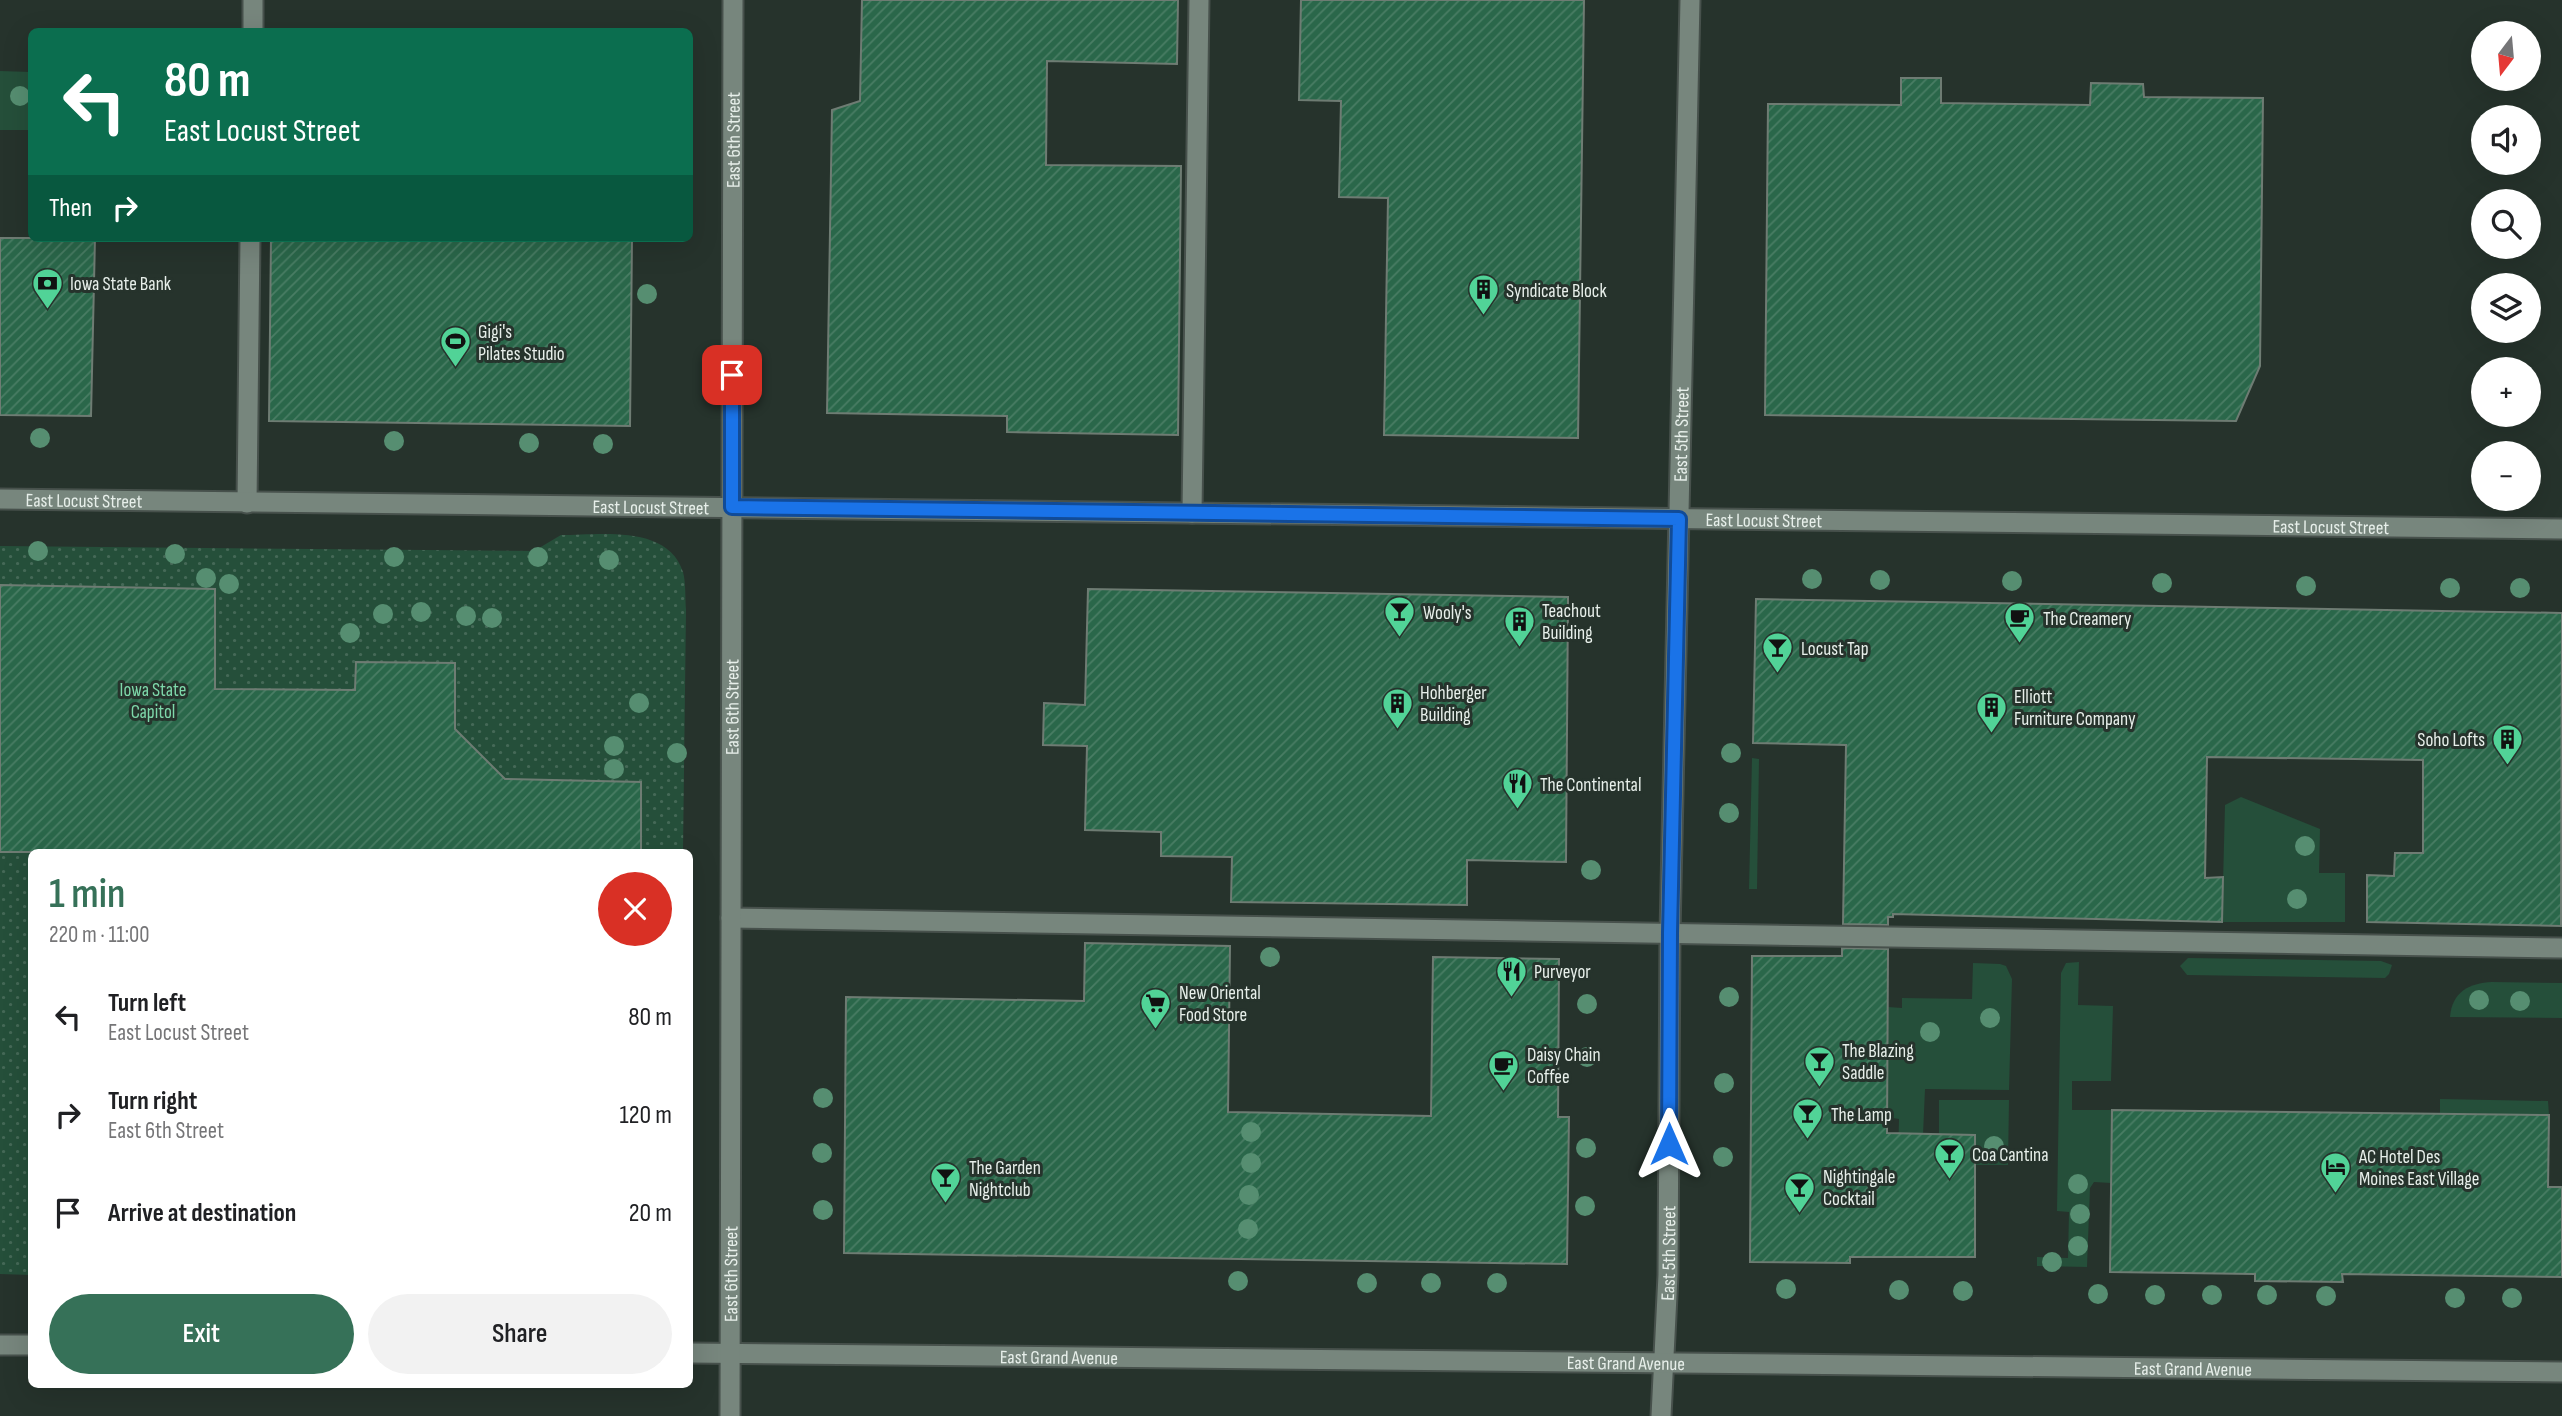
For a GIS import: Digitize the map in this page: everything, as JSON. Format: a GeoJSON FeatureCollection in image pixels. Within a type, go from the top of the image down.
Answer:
{"type":"FeatureCollection","features":[{"type":"Feature","properties":{"kind":"main road"},"geometry":{"type":"LineString","coordinates":[[253,28],[254,0]]}},
{"type":"Feature","properties":{"kind":"main road","name":"East 6th Street"},"geometry":{"type":"LineString","coordinates":[[730,1416],[733,0]]}},
{"type":"Feature","properties":{"kind":"main road"},"geometry":{"type":"LineString","coordinates":[[1192,513],[1199,0]]}},
{"type":"Feature","properties":{"kind":"main road","name":"East 5th Street"},"geometry":{"type":"LineString","coordinates":[[1661,1416],[1668,1275],[1670,933],[1690,0]]}},
{"type":"Feature","properties":{"kind":"main road"},"geometry":{"type":"LineString","coordinates":[[247,503],[250,242]]}},
{"type":"Feature","properties":{"kind":"main road","name":"East Locust Street"},"geometry":{"type":"LineString","coordinates":[[0,499],[2562,529]]}},
{"type":"Feature","properties":{"kind":"main road"},"geometry":{"type":"LineString","coordinates":[[731,918],[2562,948]]}},
{"type":"Feature","properties":{"kind":"main road"},"geometry":{"type":"LineString","coordinates":[[0,1345],[28,1345]]}},
{"type":"Feature","properties":{"kind":"main road","name":"East Grand Avenue"},"geometry":{"type":"LineString","coordinates":[[693,1353],[2562,1372]]}},
{"type":"Feature","properties":{"kind":"green space"},"geometry":{"type":"Polygon","coordinates":[[[0,71],[28,72],[28,130],[0,130],[0,71]]]}},
{"type":"Feature","properties":{"kind":"green space","name":"Iowa State Capitol"},"geometry":{"type":"Polygon","coordinates":[[[561,535],[631,536],[648,539],[663,546],[675,557],[683,572],[686,610],[683,849],[28,849],[28,1275],[0,1274],[0,546],[534,551],[561,535]]]}},
{"type":"Feature","properties":{"kind":"green space"},"geometry":{"type":"Polygon","coordinates":[[[1752,758],[1759,759],[1757,889],[1749,889],[1752,758]]]}},
{"type":"Feature","properties":{"kind":"green space"},"geometry":{"type":"Polygon","coordinates":[[[2241,797],[2320,829],[2319,873],[2345,873],[2345,922],[2222,922],[2225,805],[2241,797]]]}},
{"type":"Feature","properties":{"kind":"green space"},"geometry":{"type":"Polygon","coordinates":[[[2188,958],[2381,961],[2392,965],[2385,978],[2187,975],[2180,966],[2188,958]]]}},
{"type":"Feature","properties":{"kind":"green space"},"geometry":{"type":"Polygon","coordinates":[[[2079,962],[2078,1005],[2113,1006],[2111,1081],[2072,1081],[2072,1110],[2112,1110],[2111,1183],[2094,1182],[2090,1188],[2087,1267],[2037,1266],[2037,1257],[2068,1258],[2069,1212],[2057,1211],[2061,973],[2066,963],[2079,962]]]}},
{"type":"Feature","properties":{"kind":"green space"},"geometry":{"type":"Polygon","coordinates":[[[1973,963],[2006,966],[2012,979],[2009,1090],[1925,1089],[1923,1135],[1897,1197],[1899,1119],[1887,1117],[1888,1007],[1902,1008],[1902,998],[1972,999],[1973,963]]]}},
{"type":"Feature","properties":{"kind":"green space"},"geometry":{"type":"Polygon","coordinates":[[[2562,983],[2562,1018],[2450,1017],[2454,1001],[2463,990],[2476,984],[2562,983]]]}},
{"type":"Feature","properties":{"kind":"green space"},"geometry":{"type":"Polygon","coordinates":[[[2440,1099],[2548,1101],[2549,1115],[2440,1113],[2440,1099]]]}},
{"type":"Feature","properties":{"kind":"green space"},"geometry":{"type":"Polygon","coordinates":[[[1939,1100],[2009,1100],[2008,1165],[1975,1165],[1975,1135],[1939,1135],[1939,1100]]]}},
{"type":"Feature","properties":{"kind":"building"},"geometry":{"type":"Polygon","coordinates":[[[862,0],[1178,0],[1177,64],[1047,61],[1046,165],[1181,166],[1178,435],[1007,432],[1007,416],[827,413],[832,110],[860,101],[862,0]]]}},
{"type":"Feature","properties":{"kind":"building"},"geometry":{"type":"Polygon","coordinates":[[[1301,0],[1584,0],[1578,438],[1384,435],[1388,198],[1339,197],[1341,101],[1299,100],[1301,0]]]}},
{"type":"Feature","properties":{"kind":"building"},"geometry":{"type":"Polygon","coordinates":[[[1901,78],[1941,78],[1941,103],[2090,105],[2091,83],[2143,84],[2144,97],[2263,98],[2260,366],[2236,421],[1765,415],[1768,104],[1901,105],[1901,78]]]}},
{"type":"Feature","properties":{"kind":"building","name":"Iowa State Bank"},"geometry":{"type":"Polygon","coordinates":[[[0,238],[28,238],[28,242],[95,242],[91,416],[0,415],[0,238]]]}},
{"type":"Feature","properties":{"kind":"building"},"geometry":{"type":"Polygon","coordinates":[[[271,242],[632,242],[630,426],[269,421],[271,242]]]}},
{"type":"Feature","properties":{"kind":"building"},"geometry":{"type":"Polygon","coordinates":[[[0,585],[215,589],[215,689],[355,690],[356,662],[455,663],[455,729],[505,779],[641,782],[641,849],[28,849],[28,852],[0,852],[0,585]]]}},
{"type":"Feature","properties":{"kind":"building"},"geometry":{"type":"Polygon","coordinates":[[[1088,589],[1568,597],[1566,862],[1467,860],[1467,905],[1231,902],[1232,857],[1161,856],[1161,832],[1085,830],[1087,746],[1043,745],[1044,703],[1085,705],[1088,589]]]}},
{"type":"Feature","properties":{"kind":"building"},"geometry":{"type":"Polygon","coordinates":[[[1756,599],[2562,613],[2561,926],[2367,922],[2367,875],[2394,876],[2395,853],[2423,853],[2423,760],[2207,757],[2205,878],[2223,877],[2222,922],[1893,914],[1893,917],[1888,917],[1888,925],[1843,924],[1846,745],[1753,743],[1756,599]]]}},
{"type":"Feature","properties":{"kind":"building"},"geometry":{"type":"Polygon","coordinates":[[[1085,943],[1230,946],[1228,1112],[1431,1116],[1433,957],[1559,959],[1558,1117],[1569,1117],[1567,1264],[844,1253],[846,997],[1084,1001],[1085,943]]]}},
{"type":"Feature","properties":{"kind":"building"},"geometry":{"type":"Polygon","coordinates":[[[1842,948],[1888,949],[1887,1133],[1975,1135],[1975,1257],[1850,1257],[1850,1263],[1750,1262],[1752,956],[1842,956],[1842,948]]]}},
{"type":"Feature","properties":{"kind":"building","name":"AC Hotel Des Moines East Village"},"geometry":{"type":"Polygon","coordinates":[[[2112,1110],[2549,1115],[2548,1187],[2562,1187],[2562,1277],[2342,1274],[2343,1282],[2255,1281],[2255,1274],[2110,1272],[2112,1110]]]}},
{"type":"Feature","properties":{"kind":"place","name":"Iowa State Bank"},"geometry":{"type":"Point","coordinates":[47,310]}},
{"type":"Feature","properties":{"kind":"place","name":"Syndicate Block"},"geometry":{"type":"Point","coordinates":[1483,317]}},
{"type":"Feature","properties":{"kind":"place","name":"Gigi's Pilates Studio"},"geometry":{"type":"Point","coordinates":[455,369]}},
{"type":"Feature","properties":{"kind":"place","name":"Wooly's"},"geometry":{"type":"Point","coordinates":[1400,639]}},
{"type":"Feature","properties":{"kind":"place","name":"The Creamery"},"geometry":{"type":"Point","coordinates":[2020,645]}},
{"type":"Feature","properties":{"kind":"place","name":"Teachout Building"},"geometry":{"type":"Point","coordinates":[1519,648]}},
{"type":"Feature","properties":{"kind":"place","name":"Locust Tap"},"geometry":{"type":"Point","coordinates":[1778,675]}},
{"type":"Feature","properties":{"kind":"place","name":"Hohberger Building"},"geometry":{"type":"Point","coordinates":[1397,730]}},
{"type":"Feature","properties":{"kind":"place","name":"Elliott Furniture Company"},"geometry":{"type":"Point","coordinates":[1991,734]}},
{"type":"Feature","properties":{"kind":"place","name":"Soho Lofts"},"geometry":{"type":"Point","coordinates":[2508,766]}},
{"type":"Feature","properties":{"kind":"place","name":"The Continental"},"geometry":{"type":"Point","coordinates":[1517,811]}},
{"type":"Feature","properties":{"kind":"place","name":"Purveyor"},"geometry":{"type":"Point","coordinates":[1511,998]}},
{"type":"Feature","properties":{"kind":"place","name":"New Oriental Food Store"},"geometry":{"type":"Point","coordinates":[1156,1030]}},
{"type":"Feature","properties":{"kind":"place","name":"The Blazing Saddle"},"geometry":{"type":"Point","coordinates":[1819,1088]}},
{"type":"Feature","properties":{"kind":"place","name":"Daisy Chain Coffee"},"geometry":{"type":"Point","coordinates":[1504,1092]}},
{"type":"Feature","properties":{"kind":"place","name":"The Lamp"},"geometry":{"type":"Point","coordinates":[1808,1141]}},
{"type":"Feature","properties":{"kind":"place","name":"Coa Cantina"},"geometry":{"type":"Point","coordinates":[1949,1181]}},
{"type":"Feature","properties":{"kind":"place","name":"AC Hotel Des Moines East Village"},"geometry":{"type":"Point","coordinates":[2336,1194]}},
{"type":"Feature","properties":{"kind":"place","name":"The Garden Nightclub"},"geometry":{"type":"Point","coordinates":[946,1205]}},
{"type":"Feature","properties":{"kind":"place","name":"Nightingale Cocktail"},"geometry":{"type":"Point","coordinates":[1800,1214]}},
{"type":"Feature","properties":{"kind":"route"},"geometry":{"type":"LineString","coordinates":[[732,375],[732,507],[1679,519],[1670,933],[1669,1144]]}}]}
